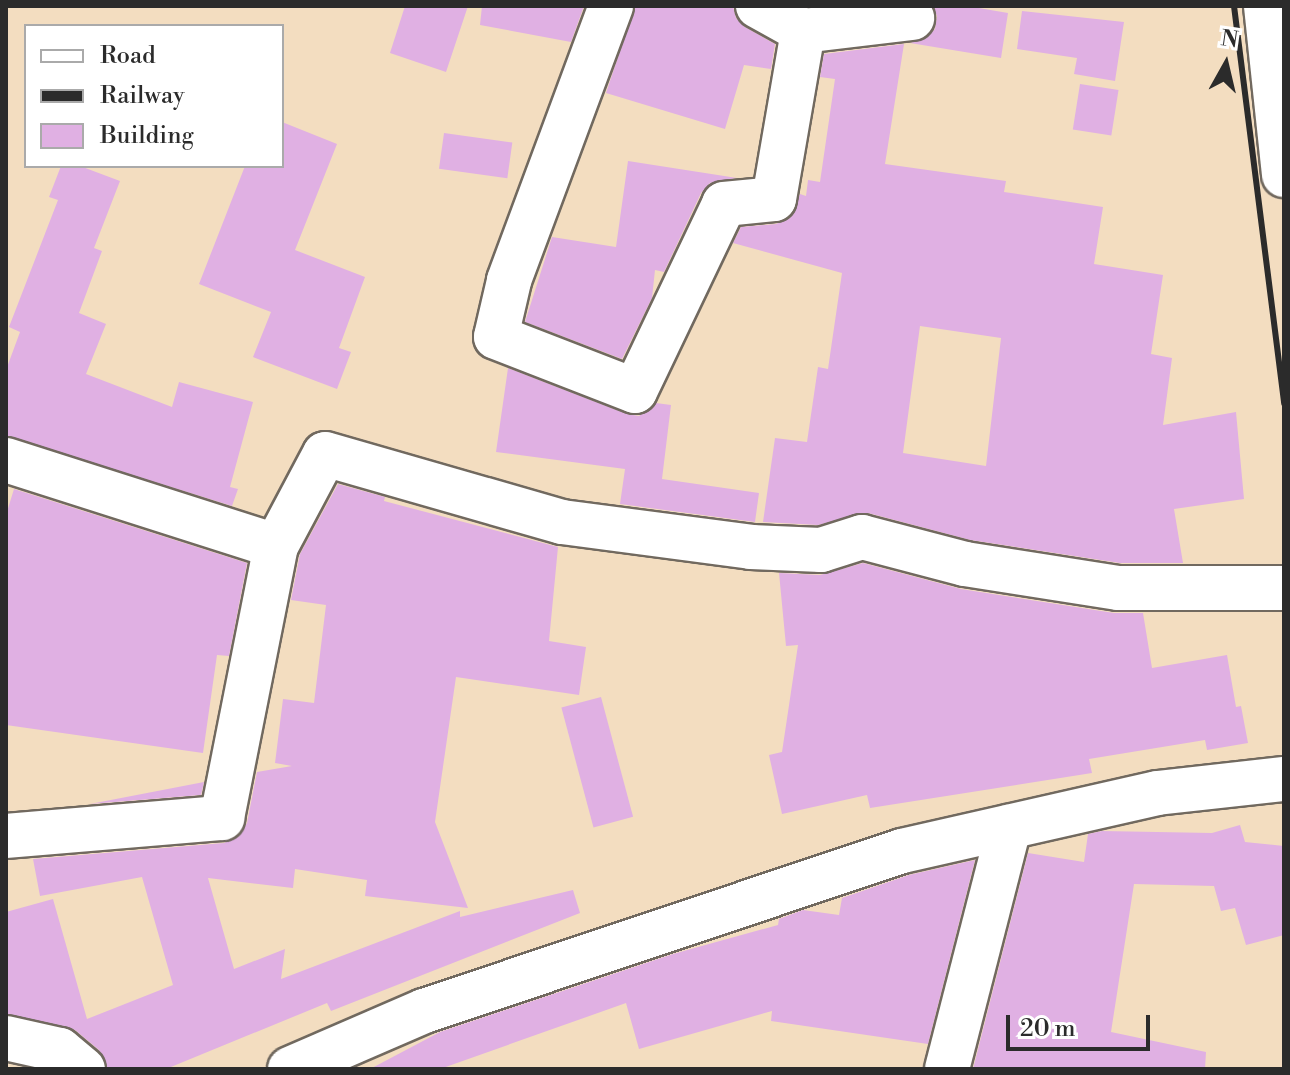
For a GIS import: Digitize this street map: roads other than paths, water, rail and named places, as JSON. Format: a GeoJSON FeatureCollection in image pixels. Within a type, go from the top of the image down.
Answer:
{"type":"FeatureCollection","features":[{"type":"Feature","properties":{"kind":"street"},"geometry":{"type":"LineString","coordinates":[[611,6],[509,281],[496,337],[635,391],[724,204],[774,199],[803,31]]}},
{"type":"Feature","properties":{"kind":"street"},"geometry":{"type":"LineString","coordinates":[[758,6],[803,31],[912,18]]}},
{"type":"Feature","properties":{"kind":"street"},"geometry":{"type":"LineString","coordinates":[[1266,6],[1284,175]]}},
{"type":"Feature","properties":{"kind":"street"},"geometry":{"type":"LineString","coordinates":[[6,836],[222,818],[276,546],[325,454],[562,522],[751,547],[821,550],[862,537],[965,564],[1118,588],[1284,588]]}},
{"type":"Feature","properties":{"kind":"street"},"geometry":{"type":"LineString","coordinates":[[6,460],[276,546]]}},
{"type":"Feature","properties":{"kind":"street"},"geometry":{"type":"LineString","coordinates":[[290,1069],[424,1011],[902,851],[1157,793],[1284,779]]}},
{"type":"Feature","properties":{"kind":"street"},"geometry":{"type":"LineString","coordinates":[[947,1069],[1009,827]]}},
{"type":"Feature","properties":{"kind":"street"},"geometry":{"type":"LineString","coordinates":[[6,1038],[60,1050],[83,1069]]}},
{"type":"Feature","properties":{"kind":"railway"},"geometry":{"type":"LineString","coordinates":[[1234,6],[1284,404]]}}]}
